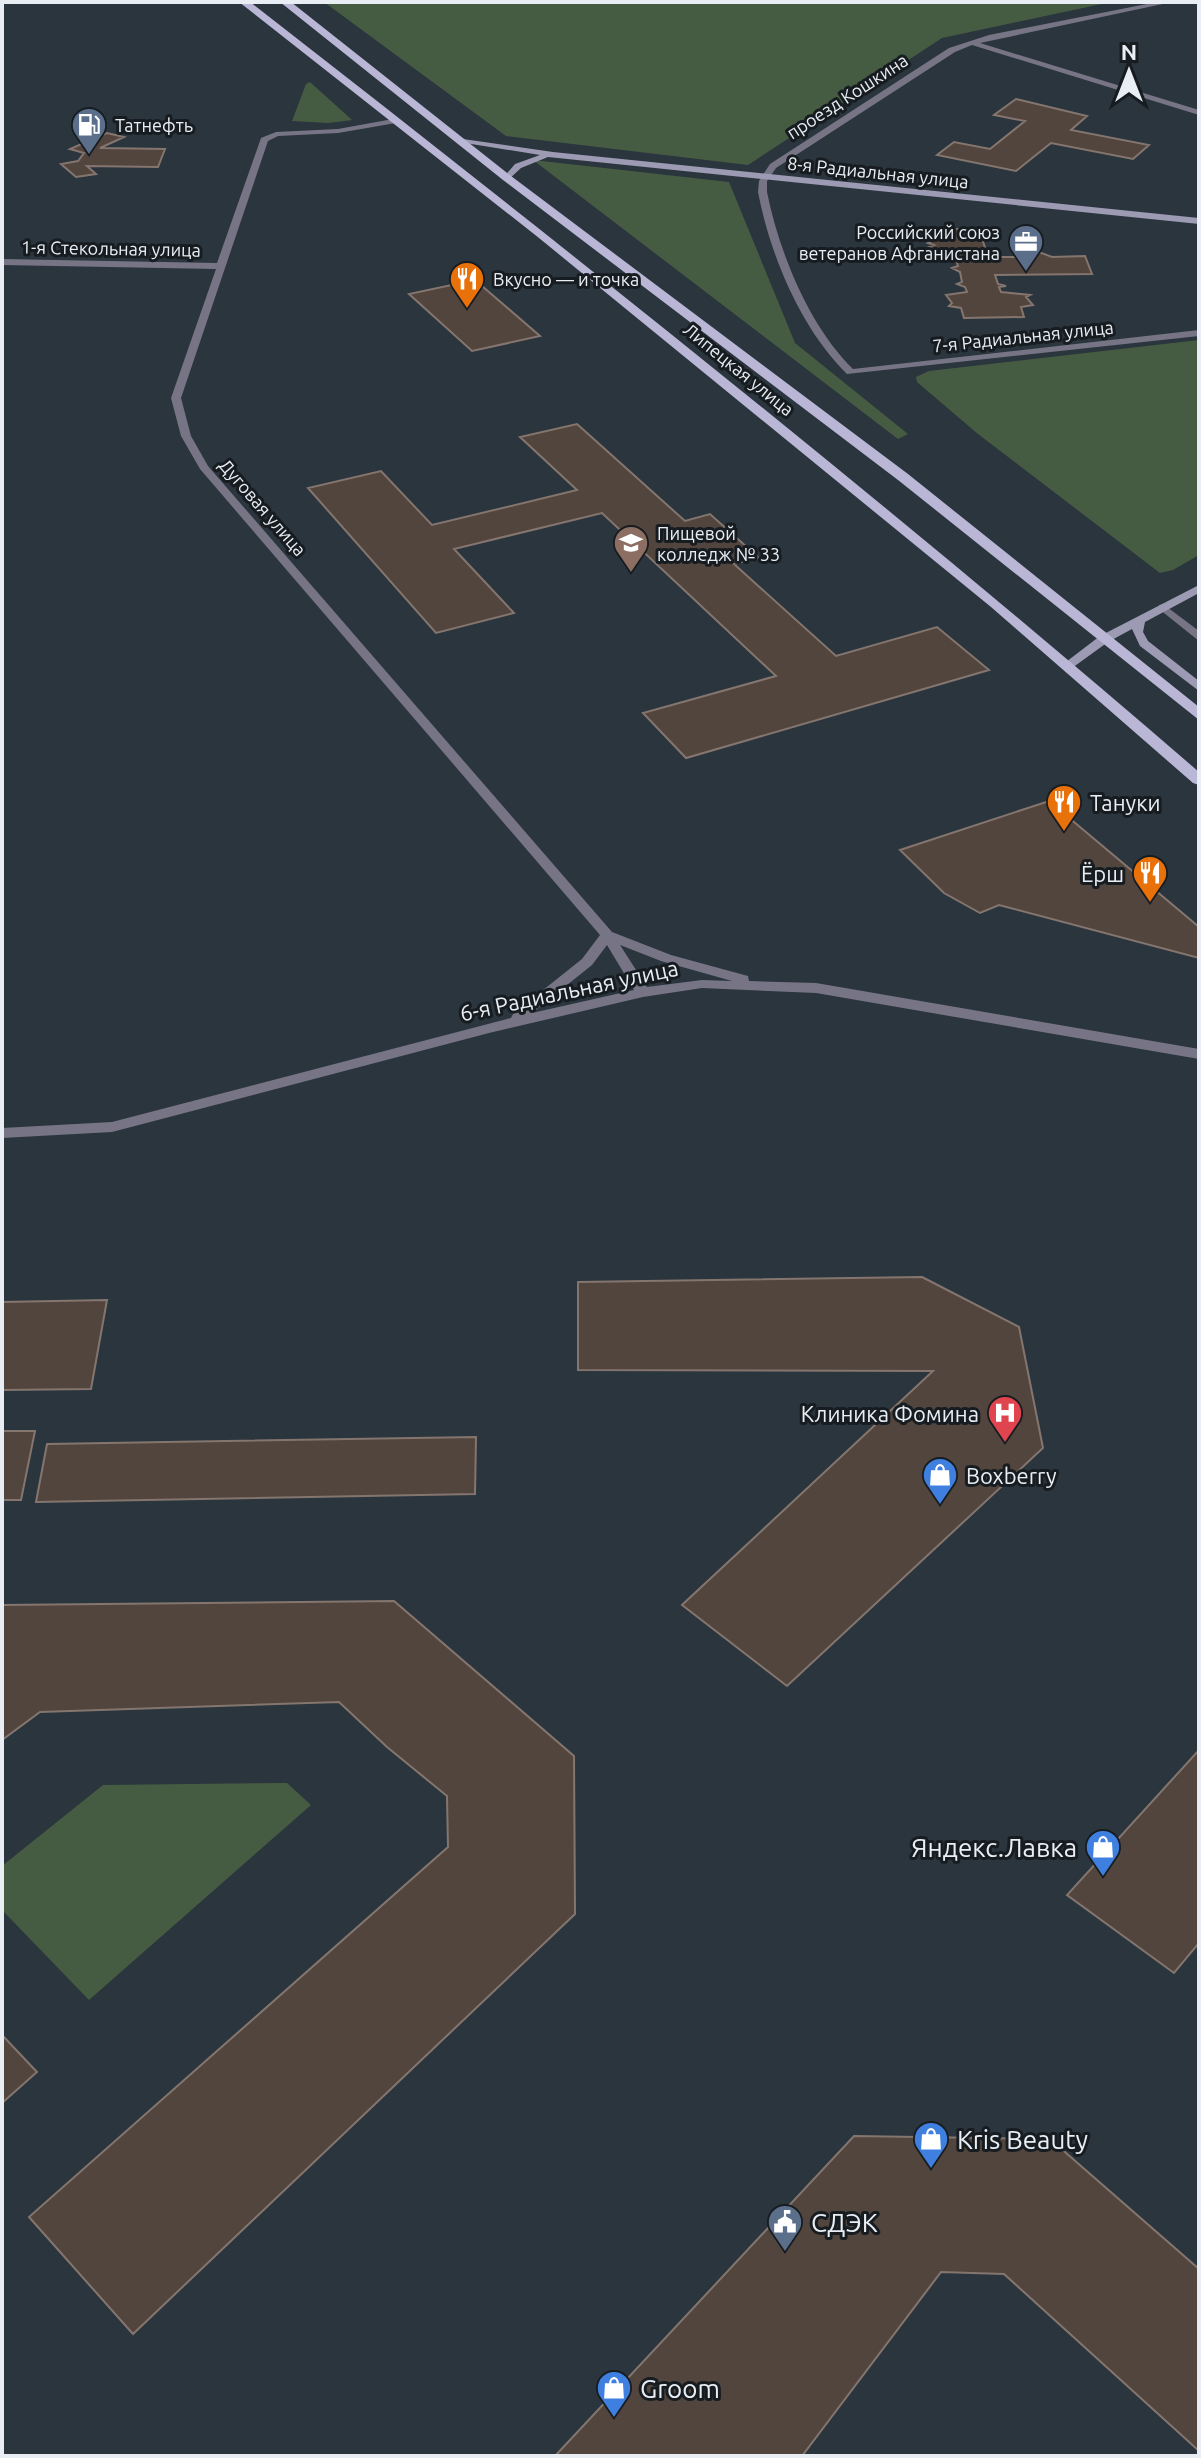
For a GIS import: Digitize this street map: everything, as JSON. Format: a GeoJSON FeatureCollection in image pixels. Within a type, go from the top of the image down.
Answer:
{"type":"FeatureCollection","features":[{"type":"Feature","properties":{"kind":"main road","name":"Липецкая улица"},"geometry":{"type":"LineString","coordinates":[[244,2],[554,246],[1068,665],[1199,780]]}},
{"type":"Feature","properties":{"kind":"main road","name":"Липецкая улица"},"geometry":{"type":"LineString","coordinates":[[285,2],[507,178],[903,477],[1199,715]]}},
{"type":"Feature","properties":{"kind":"street","name":"проезд Кошкина"},"geometry":{"type":"LineString","coordinates":[[764,178],[773,166],[862,107],[952,50],[970,42],[1168,2]]}},
{"type":"Feature","properties":{"kind":"street"},"geometry":{"type":"LineString","coordinates":[[970,42],[1199,113]]}},
{"type":"Feature","properties":{"kind":"street","name":"Дуговая улица"},"geometry":{"type":"LineString","coordinates":[[393,121],[338,131],[268,136],[176,398],[186,436],[204,467],[607,935],[643,992]]}},
{"type":"Feature","properties":{"kind":"street","name":"8-я Радиальная улица"},"geometry":{"type":"LineString","coordinates":[[459,140],[553,155],[1199,221]]}},
{"type":"Feature","properties":{"kind":"street","name":"8-я Радиальная улица"},"geometry":{"type":"LineString","coordinates":[[507,178],[525,162],[553,155]]}},
{"type":"Feature","properties":{"kind":"street","name":"7-я Радиальная улица"},"geometry":{"type":"LineString","coordinates":[[764,178],[762,192],[796,293],[823,345],[851,372],[1199,333]]}},
{"type":"Feature","properties":{"kind":"street","name":"1-я Стекольная улица"},"geometry":{"type":"LineString","coordinates":[[2,262],[220,266]]}},
{"type":"Feature","properties":{"kind":"street"},"geometry":{"type":"LineString","coordinates":[[1068,665],[1104,639],[1199,588]]}},
{"type":"Feature","properties":{"kind":"street"},"geometry":{"type":"LineString","coordinates":[[1163,607],[1199,637]]}},
{"type":"Feature","properties":{"kind":"street"},"geometry":{"type":"LineString","coordinates":[[1139,620],[1137,632],[1144,643],[1199,687]]}},
{"type":"Feature","properties":{"kind":"street","name":"Дуговая улица"},"geometry":{"type":"LineString","coordinates":[[607,935],[666,958],[765,985]]}},
{"type":"Feature","properties":{"kind":"street"},"geometry":{"type":"LineString","coordinates":[[510,1023],[587,962],[607,935]]}},
{"type":"Feature","properties":{"kind":"street","name":"6-я Радиальная улица"},"geometry":{"type":"LineString","coordinates":[[2,1133],[112,1127],[510,1023],[643,992],[702,984],[816,988],[1199,1054]]}},
{"type":"Feature","properties":{"kind":"green space"},"geometry":{"type":"Polygon","coordinates":[[[324,2],[1111,2],[942,38],[748,165],[506,136],[324,2]]]}},
{"type":"Feature","properties":{"kind":"green space"},"geometry":{"type":"Polygon","coordinates":[[[310,82],[353,120],[328,123],[292,121],[306,84],[310,82]]]}},
{"type":"Feature","properties":{"kind":"green space"},"geometry":{"type":"Polygon","coordinates":[[[533,160],[729,182],[795,343],[908,434],[898,439],[533,160]]]}},
{"type":"Feature","properties":{"kind":"green space"},"geometry":{"type":"Polygon","coordinates":[[[1199,340],[1199,555],[1173,570],[1160,573],[978,434],[917,382],[916,377],[929,371],[1199,340]]]}},
{"type":"Feature","properties":{"kind":"green space"},"geometry":{"type":"Polygon","coordinates":[[[287,1783],[311,1805],[89,2000],[2,1910],[2,1866],[103,1785],[287,1783]]]}},
{"type":"Feature","properties":{"kind":"building"},"geometry":{"type":"Polygon","coordinates":[[[1016,99],[1087,116],[1071,130],[1149,145],[1133,159],[1051,143],[1016,171],[937,155],[954,142],[990,149],[1025,121],[994,115],[1016,99]]]}},
{"type":"Feature","properties":{"kind":"building"},"geometry":{"type":"Polygon","coordinates":[[[107,133],[124,137],[100,148],[165,149],[158,167],[87,166],[96,174],[76,177],[61,164],[78,161],[84,153],[70,149],[107,133]]]}},
{"type":"Feature","properties":{"kind":"building","name":"Российский союз ветеранов Афганистана"},"geometry":{"type":"Polygon","coordinates":[[[929,229],[979,229],[988,257],[1030,257],[1039,252],[1052,257],[1085,256],[1092,274],[995,275],[998,284],[1006,286],[999,287],[1001,292],[1030,295],[1026,297],[1033,305],[1021,307],[1024,317],[964,318],[961,308],[949,306],[952,303],[946,295],[967,292],[965,287],[957,284],[962,282],[960,272],[952,268],[958,266],[955,257],[932,255],[936,253],[929,247],[934,245],[928,243],[932,241],[927,239],[932,237],[929,229]]]}},
{"type":"Feature","properties":{"kind":"building"},"geometry":{"type":"Polygon","coordinates":[[[475,280],[540,336],[472,351],[409,294],[475,280]]]}},
{"type":"Feature","properties":{"kind":"building"},"geometry":{"type":"Polygon","coordinates":[[[577,424],[685,521],[710,514],[759,558],[734,564],[836,656],[937,627],[989,670],[686,758],[643,713],[776,676],[602,513],[454,549],[514,613],[436,633],[308,488],[381,471],[432,525],[577,490],[520,437],[577,424]]]}},
{"type":"Feature","properties":{"kind":"building"},"geometry":{"type":"Polygon","coordinates":[[[1049,801],[1199,927],[1199,958],[999,905],[980,913],[944,893],[900,850],[1049,801]]]}},
{"type":"Feature","properties":{"kind":"building"},"geometry":{"type":"Polygon","coordinates":[[[922,1277],[1019,1327],[1043,1448],[787,1686],[682,1605],[933,1371],[578,1370],[578,1282],[922,1277]]]}},
{"type":"Feature","properties":{"kind":"building"},"geometry":{"type":"Polygon","coordinates":[[[107,1300],[91,1389],[2,1390],[2,1302],[107,1300]]]}},
{"type":"Feature","properties":{"kind":"building"},"geometry":{"type":"Polygon","coordinates":[[[2,1431],[35,1431],[21,1500],[2,1500],[2,1431]]]}},
{"type":"Feature","properties":{"kind":"building"},"geometry":{"type":"Polygon","coordinates":[[[476,1437],[475,1494],[36,1502],[47,1444],[476,1437]]]}},
{"type":"Feature","properties":{"kind":"building"},"geometry":{"type":"Polygon","coordinates":[[[394,1601],[574,1756],[575,1914],[133,2334],[29,2217],[448,1847],[447,1796],[387,1747],[339,1702],[40,1712],[2,1740],[2,1605],[394,1601]]]}},
{"type":"Feature","properties":{"kind":"building"},"geometry":{"type":"Polygon","coordinates":[[[1199,1750],[1199,1943],[1174,1973],[1067,1895],[1199,1750]]]}},
{"type":"Feature","properties":{"kind":"building"},"geometry":{"type":"Polygon","coordinates":[[[2,2035],[37,2072],[2,2103],[2,2035]]]}},
{"type":"Feature","properties":{"kind":"building"},"geometry":{"type":"Polygon","coordinates":[[[854,2136],[1050,2139],[1199,2269],[1199,2451],[1004,2274],[941,2272],[802,2456],[555,2456],[854,2136]]]}},
{"type":"Feature","properties":{"kind":"place","name":"Татнефть"},"geometry":{"type":"Point","coordinates":[89,156]}},
{"type":"Feature","properties":{"kind":"place","name":"Российский союз ветеранов Афганистана"},"geometry":{"type":"Point","coordinates":[1026,273]}},
{"type":"Feature","properties":{"kind":"place","name":"Вкусно — и точка"},"geometry":{"type":"Point","coordinates":[467,310]}},
{"type":"Feature","properties":{"kind":"place","name":"Пищевой колледж № 33"},"geometry":{"type":"Point","coordinates":[631,574]}},
{"type":"Feature","properties":{"kind":"place","name":"Тануки"},"geometry":{"type":"Point","coordinates":[1064,833]}},
{"type":"Feature","properties":{"kind":"place","name":"Ёрш"},"geometry":{"type":"Point","coordinates":[1150,904]}},
{"type":"Feature","properties":{"kind":"place","name":"Клиника Фомина"},"geometry":{"type":"Point","coordinates":[1005,1444]}},
{"type":"Feature","properties":{"kind":"place","name":"Boxberry"},"geometry":{"type":"Point","coordinates":[940,1506]}},
{"type":"Feature","properties":{"kind":"place","name":"Яндекс.Лавка"},"geometry":{"type":"Point","coordinates":[1103,1878]}},
{"type":"Feature","properties":{"kind":"place","name":"Kris Beauty"},"geometry":{"type":"Point","coordinates":[931,2170]}},
{"type":"Feature","properties":{"kind":"place","name":"СДЭК"},"geometry":{"type":"Point","coordinates":[785,2253]}},
{"type":"Feature","properties":{"kind":"place","name":"Groom"},"geometry":{"type":"Point","coordinates":[614,2419]}}]}
